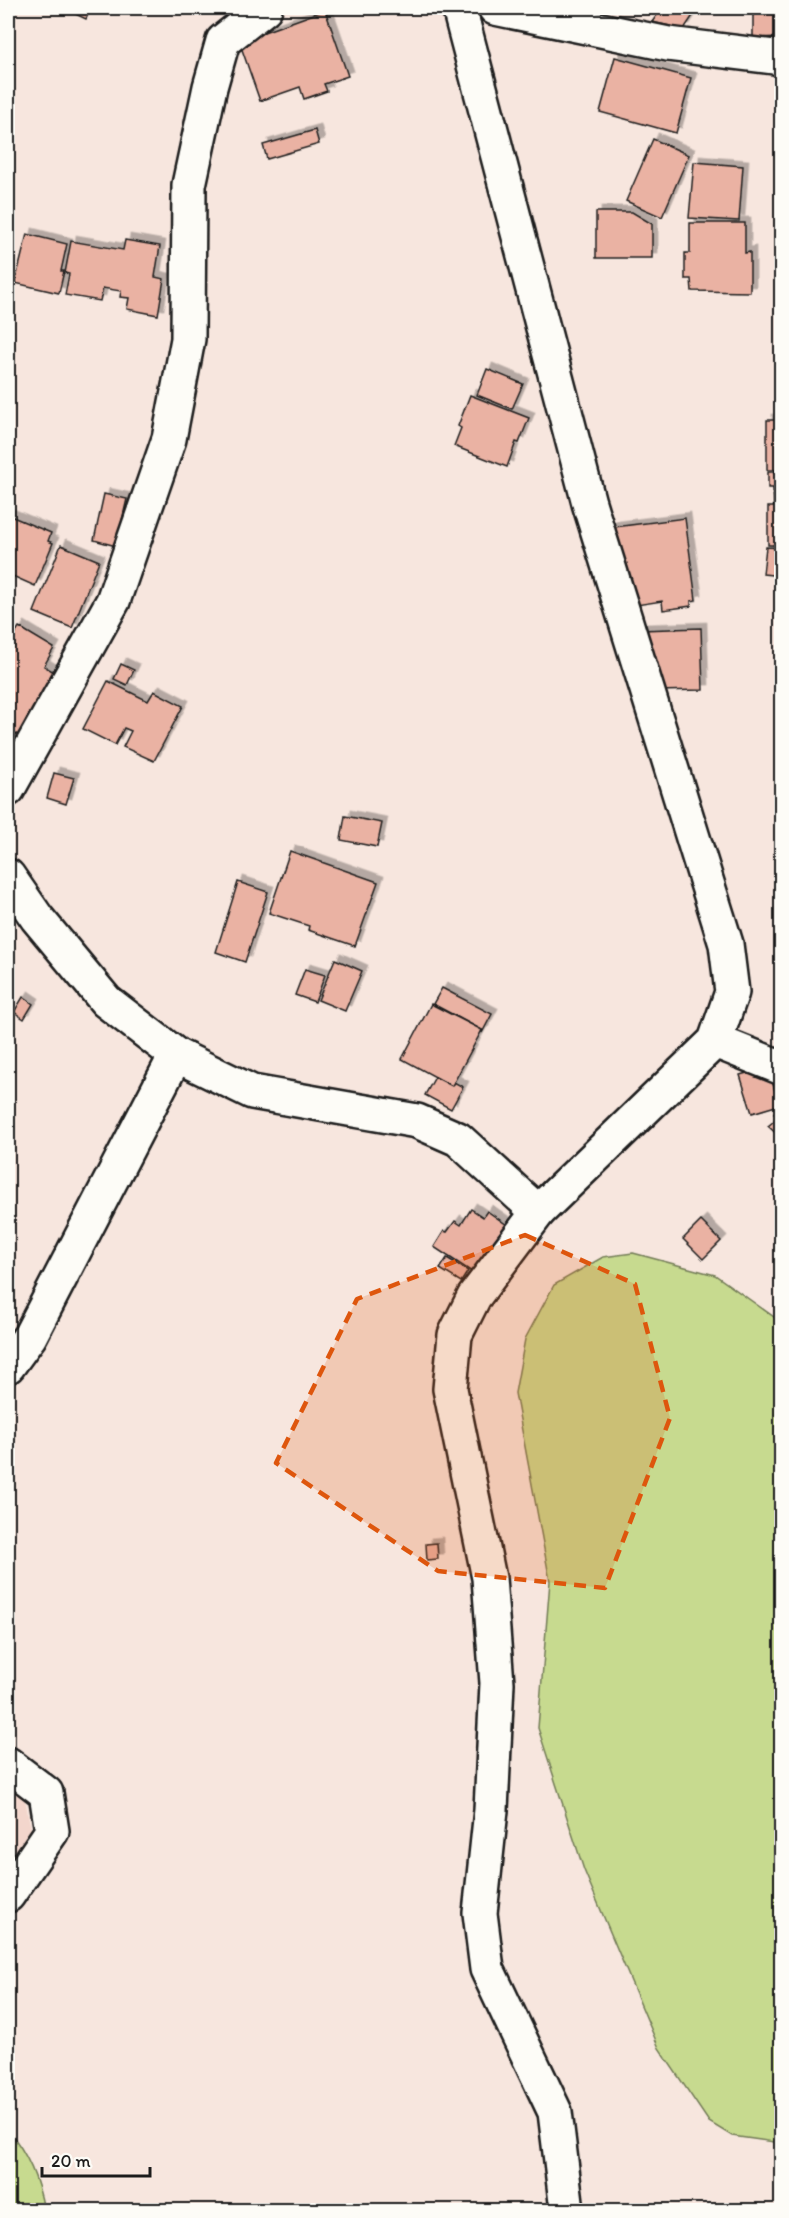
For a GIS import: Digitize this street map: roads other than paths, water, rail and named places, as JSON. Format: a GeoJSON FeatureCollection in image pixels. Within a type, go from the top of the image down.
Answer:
{"type":"FeatureCollection","features":[{"type":"Feature","properties":{"kind":"street"},"geometry":{"type":"LineString","coordinates":[[8,789],[113,601],[170,439],[188,339],[189,185],[210,87],[223,41],[265,8]]}},
{"type":"Feature","properties":{"kind":"street"},"geometry":{"type":"LineString","coordinates":[[459,8],[589,502],[726,944],[732,992],[715,1041],[538,1212],[474,1297],[455,1335],[450,1389],[489,1578],[497,1683],[491,1810],[480,1913],[486,1969],[555,2112],[567,2211]]}},
{"type":"Feature","properties":{"kind":"street"},"geometry":{"type":"LineString","coordinates":[[495,8],[668,44],[782,58]]}},
{"type":"Feature","properties":{"kind":"street"},"geometry":{"type":"LineString","coordinates":[[8,876],[37,918],[106,1001],[176,1055],[252,1092],[417,1121],[458,1138],[538,1212]]}},
{"type":"Feature","properties":{"kind":"street"},"geometry":{"type":"LineString","coordinates":[[715,1041],[782,1068]]}},
{"type":"Feature","properties":{"kind":"street"},"geometry":{"type":"LineString","coordinates":[[8,1366],[30,1336],[176,1055]]}},
{"type":"Feature","properties":{"kind":"street"},"geometry":{"type":"LineString","coordinates":[[8,1764],[46,1793],[52,1831],[8,1895]]}}]}
